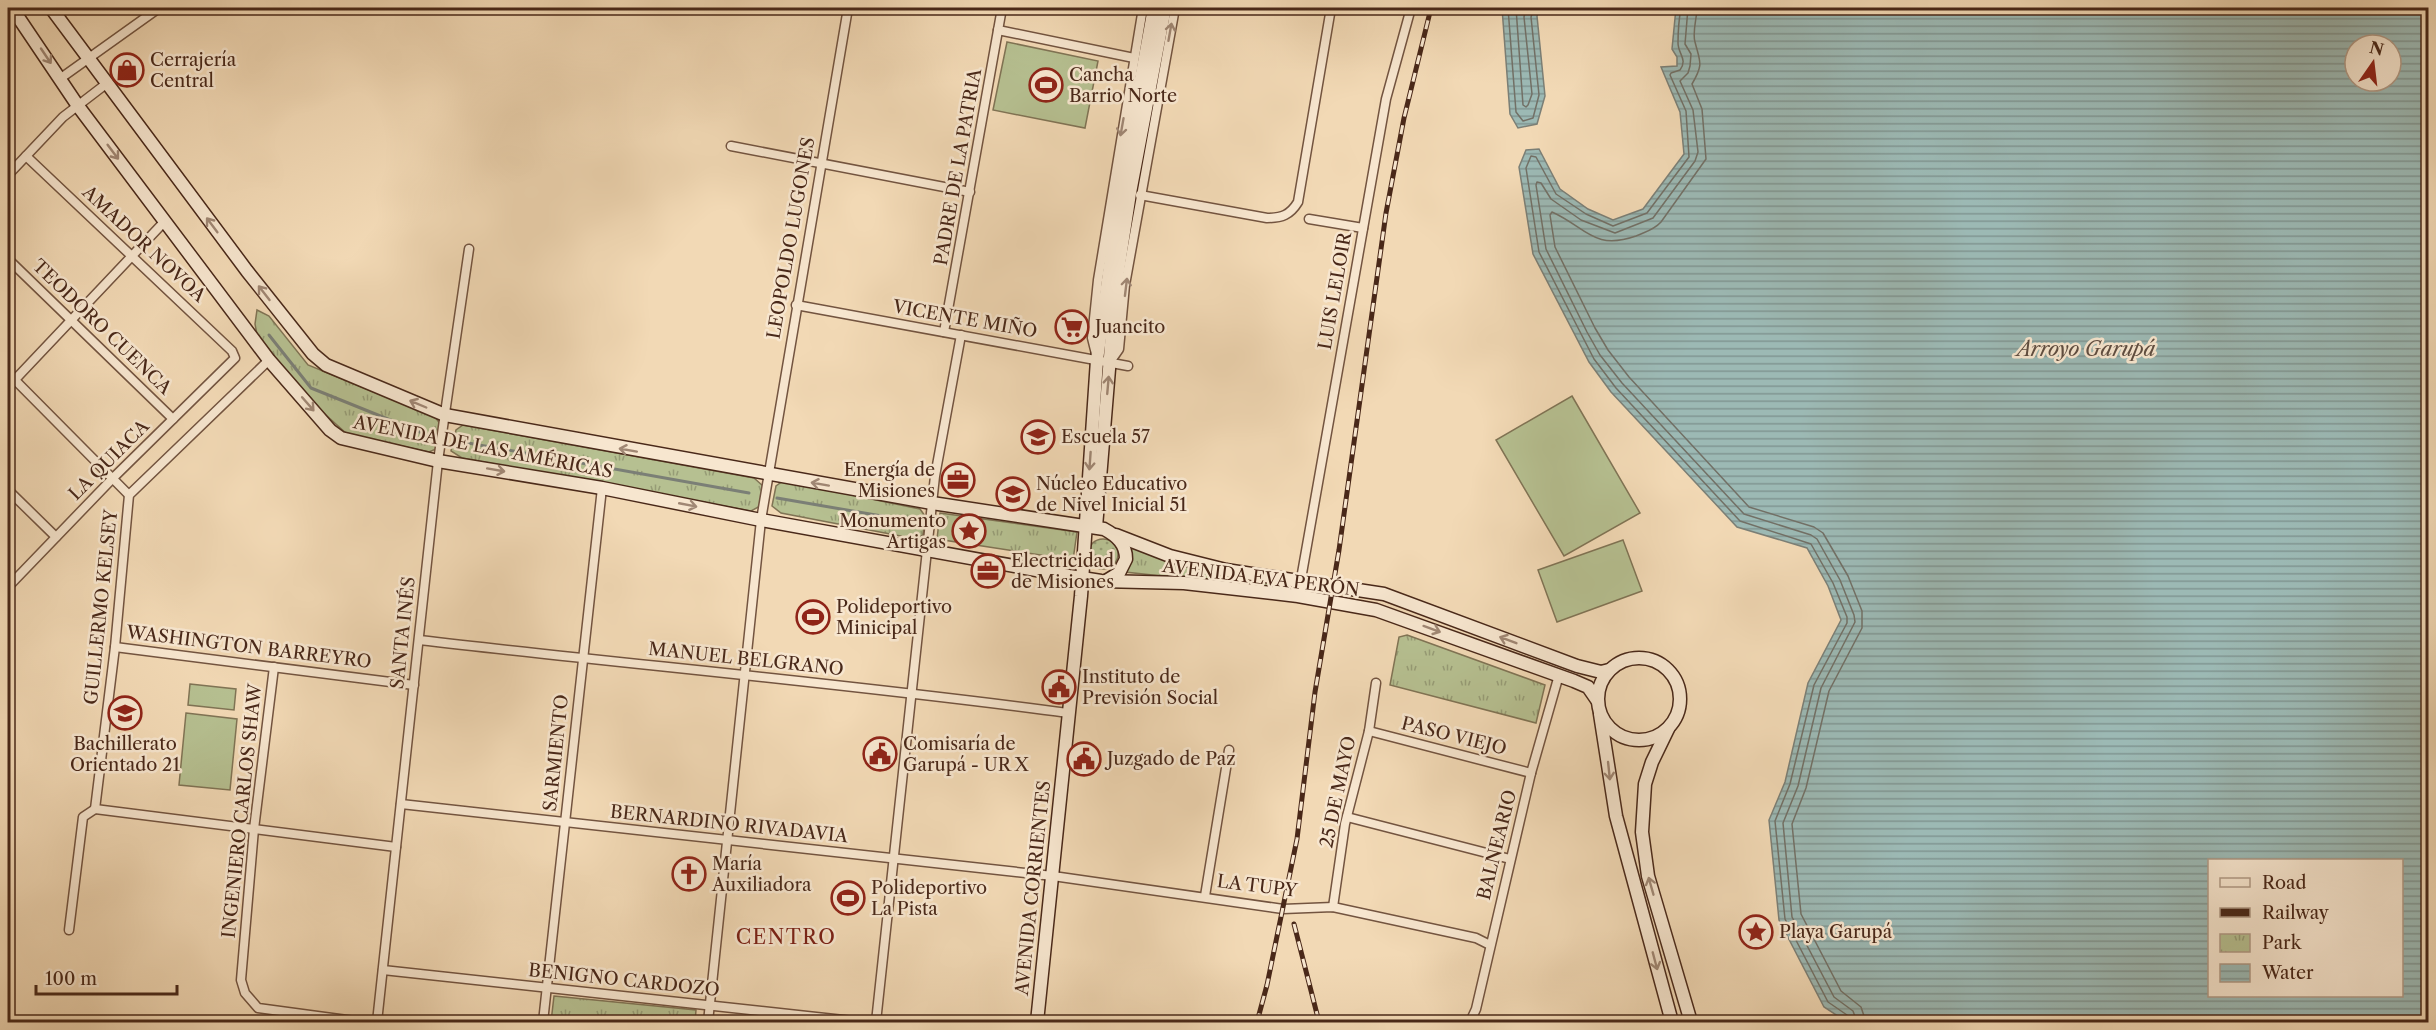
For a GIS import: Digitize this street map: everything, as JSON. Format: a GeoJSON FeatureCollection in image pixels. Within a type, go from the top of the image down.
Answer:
{"type":"FeatureCollection","features":[{"type":"Feature","properties":{"kind":"main road","name":"AVENIDA DE LAS AMÉRICAS"},"geometry":{"type":"LineString","coordinates":[[12,8],[78,106],[269,360],[330,430],[341,438],[438,461],[602,488],[761,520],[1081,578]]}},
{"type":"Feature","properties":{"kind":"main road","name":"AVENIDA DE LAS AMÉRICAS"},"geometry":{"type":"LineString","coordinates":[[51,8],[247,271],[313,354],[326,365],[445,415],[932,503],[1091,527]]}},
{"type":"Feature","properties":{"kind":"main road"},"geometry":{"type":"LineString","coordinates":[[1103,362],[1119,203],[1154,8]]}},
{"type":"Feature","properties":{"kind":"main road"},"geometry":{"type":"LineString","coordinates":[[1103,362],[1128,204],[1165,8]]}},
{"type":"Feature","properties":{"kind":"main road","name":"AVENIDA CORRIENTES"},"geometry":{"type":"LineString","coordinates":[[1037,1023],[1081,578],[1091,527],[1103,362]]}},
{"type":"Feature","properties":{"kind":"main road","name":"AVENIDA EVA PERÓN"},"geometry":{"type":"LineString","coordinates":[[1091,527],[1170,556],[1226,570],[1384,594],[1577,666],[1600,672],[1609,670]]}},
{"type":"Feature","properties":{"kind":"main road"},"geometry":{"type":"LineString","coordinates":[[1106,581],[1119,573],[1126,559],[1126,552],[1114,534]]}},
{"type":"Feature","properties":{"kind":"main road","name":"AVENIDA EVA PERÓN"},"geometry":{"type":"LineString","coordinates":[[1081,578],[1184,583],[1298,596],[1353,606],[1395,616],[1559,675],[1588,687],[1597,700]]}},
{"type":"Feature","properties":{"kind":"main road"},"geometry":{"type":"LineString","coordinates":[[1672,1023],[1616,816],[1597,700],[1599,687],[1609,670],[1622,660],[1633,657],[1653,660],[1671,671],[1678,682],[1681,694],[1676,719],[1668,729],[1652,762],[1645,784],[1642,832],[1648,876],[1691,1023]]}},
{"type":"Feature","properties":{"kind":"main road"},"geometry":{"type":"LineString","coordinates":[[1600,714],[1615,732],[1635,740],[1654,738],[1668,729]]}},
{"type":"Feature","properties":{"kind":"street"},"geometry":{"type":"LineString","coordinates":[[61,78],[159,8]]}},
{"type":"Feature","properties":{"kind":"street","name":"LEOPOLDO LUGONES"},"geometry":{"type":"LineString","coordinates":[[708,1023],[767,474],[848,8]]}},
{"type":"Feature","properties":{"kind":"street","name":"PADRE DE LA PATRIA"},"geometry":{"type":"LineString","coordinates":[[944,332],[1002,8]]}},
{"type":"Feature","properties":{"kind":"street"},"geometry":{"type":"LineString","coordinates":[[1143,8],[1098,280],[1092,338],[1103,362],[1119,349],[1125,285],[1175,8]]}},
{"type":"Feature","properties":{"kind":"street"},"geometry":{"type":"LineString","coordinates":[[1140,195],[1267,218],[1286,216],[1298,202],[1330,8]]}},
{"type":"Feature","properties":{"kind":"street","name":"LUIS LELOIR"},"geometry":{"type":"LineString","coordinates":[[1298,596],[1386,99],[1411,8]]}},
{"type":"Feature","properties":{"kind":"street"},"geometry":{"type":"LineString","coordinates":[[998,30],[1134,58]]}},
{"type":"Feature","properties":{"kind":"street"},"geometry":{"type":"LineString","coordinates":[[8,176],[63,117],[106,84]]}},
{"type":"Feature","properties":{"kind":"street"},"geometry":{"type":"LineString","coordinates":[[731,146],[970,192]]}},
{"type":"Feature","properties":{"kind":"street","name":"AMADOR NOVOA"},"geometry":{"type":"LineString","coordinates":[[26,156],[232,351],[235,358]]}},
{"type":"Feature","properties":{"kind":"street"},"geometry":{"type":"LineString","coordinates":[[1309,219],[1363,228]]}},
{"type":"Feature","properties":{"kind":"street"},"geometry":{"type":"LineString","coordinates":[[8,387],[11,376],[71,319],[165,221]]}},
{"type":"Feature","properties":{"kind":"street","name":"SANTA INÉS"},"geometry":{"type":"LineString","coordinates":[[377,1023],[438,461],[469,249]]}},
{"type":"Feature","properties":{"kind":"street","name":"TEODORO CUENCA"},"geometry":{"type":"LineString","coordinates":[[8,259],[173,419]]}},
{"type":"Feature","properties":{"kind":"street","name":"VICENTE MIÑO"},"geometry":{"type":"LineString","coordinates":[[796,305],[1128,366]]}},
{"type":"Feature","properties":{"kind":"street"},"geometry":{"type":"LineString","coordinates":[[876,1023],[935,476],[961,335]]}},
{"type":"Feature","properties":{"kind":"street","name":"LA QUIACA"},"geometry":{"type":"LineString","coordinates":[[8,587],[113,478],[235,358]]}},
{"type":"Feature","properties":{"kind":"street","name":"GUILLERMO KELSEY"},"geometry":{"type":"LineString","coordinates":[[95,808],[115,647],[129,495],[269,360]]}},
{"type":"Feature","properties":{"kind":"street"},"geometry":{"type":"LineString","coordinates":[[11,376],[129,495]]}},
{"type":"Feature","properties":{"kind":"street","name":"SARMIENTO"},"geometry":{"type":"LineString","coordinates":[[543,1023],[602,488]]}},
{"type":"Feature","properties":{"kind":"street"},"geometry":{"type":"LineString","coordinates":[[8,490],[56,537]]}},
{"type":"Feature","properties":{"kind":"street","name":"MANUEL BELGRANO"},"geometry":{"type":"LineString","coordinates":[[419,640],[583,659],[745,674],[1068,713]]}},
{"type":"Feature","properties":{"kind":"street","name":"WASHINGTON BARREYRO"},"geometry":{"type":"LineString","coordinates":[[115,647],[414,685]]}},
{"type":"Feature","properties":{"kind":"street","name":"INGENIERO CARLOS SHAW"},"geometry":{"type":"LineString","coordinates":[[274,667],[254,829],[241,980],[245,993],[258,1008],[362,1023]]}},
{"type":"Feature","properties":{"kind":"street","name":"BALNEARIO"},"geometry":{"type":"LineString","coordinates":[[1470,1023],[1476,1009],[1510,859],[1559,675]]}},
{"type":"Feature","properties":{"kind":"street","name":"25 DE MAYO"},"geometry":{"type":"LineString","coordinates":[[1333,907],[1347,817],[1369,731],[1376,683]]}},
{"type":"Feature","properties":{"kind":"street","name":"PASO VIEJO"},"geometry":{"type":"LineString","coordinates":[[1369,731],[1532,773]]}},
{"type":"Feature","properties":{"kind":"street"},"geometry":{"type":"LineString","coordinates":[[1205,896],[1229,750]]}},
{"type":"Feature","properties":{"kind":"street","name":"BERNARDINO RIVADAVIA"},"geometry":{"type":"LineString","coordinates":[[401,804],[1053,876]]}},
{"type":"Feature","properties":{"kind":"street"},"geometry":{"type":"LineString","coordinates":[[69,930],[83,817],[95,808],[396,847]]}},
{"type":"Feature","properties":{"kind":"street"},"geometry":{"type":"LineString","coordinates":[[1347,817],[1510,859]]}},
{"type":"Feature","properties":{"kind":"street","name":"LA TUPY"},"geometry":{"type":"LineString","coordinates":[[1053,876],[1283,909],[1333,907],[1476,938],[1490,945]]}},
{"type":"Feature","properties":{"kind":"street","name":"BENIGNO CARDOZO"},"geometry":{"type":"LineString","coordinates":[[383,970],[862,1023]]}},
{"type":"Feature","properties":{"kind":"green space","name":"Cancha Barrio Norte"},"geometry":{"type":"Polygon","coordinates":[[[1007,42],[1098,61],[1085,128],[993,110],[1007,42]]]}},
{"type":"Feature","properties":{"kind":"green space"},"geometry":{"type":"Polygon","coordinates":[[[257,310],[269,316],[308,365],[435,417],[441,425],[436,449],[429,452],[347,434],[317,407],[258,340],[255,324],[257,310]]]}},
{"type":"Feature","properties":{"kind":"green space"},"geometry":{"type":"Polygon","coordinates":[[[1572,396],[1640,513],[1564,556],[1496,440],[1572,396]]]}},
{"type":"Feature","properties":{"kind":"green space"},"geometry":{"type":"Polygon","coordinates":[[[463,425],[754,478],[763,486],[762,505],[751,511],[462,458],[451,451],[456,430],[463,425]]]}},
{"type":"Feature","properties":{"kind":"green space"},"geometry":{"type":"Polygon","coordinates":[[[783,481],[920,509],[925,516],[923,535],[916,539],[781,513],[772,506],[776,486],[783,481]]]}},
{"type":"Feature","properties":{"kind":"green space"},"geometry":{"type":"Polygon","coordinates":[[[940,513],[1077,532],[1073,560],[937,539],[940,513]]]}},
{"type":"Feature","properties":{"kind":"green space"},"geometry":{"type":"Polygon","coordinates":[[[1103,539],[1114,543],[1118,554],[1114,565],[1103,569],[1092,565],[1088,554],[1092,543],[1103,539]]]}},
{"type":"Feature","properties":{"kind":"green space"},"geometry":{"type":"Polygon","coordinates":[[[1623,540],[1642,591],[1557,622],[1538,570],[1623,540]]]}},
{"type":"Feature","properties":{"kind":"green space"},"geometry":{"type":"Polygon","coordinates":[[[1129,547],[1273,582],[1275,586],[1272,588],[1125,572],[1129,547]]]}},
{"type":"Feature","properties":{"kind":"green space"},"geometry":{"type":"Polygon","coordinates":[[[1407,635],[1545,685],[1536,723],[1390,685],[1399,637],[1407,635]]]}},
{"type":"Feature","properties":{"kind":"green space"},"geometry":{"type":"Polygon","coordinates":[[[190,684],[236,689],[234,710],[188,705],[190,684]]]}},
{"type":"Feature","properties":{"kind":"green space"},"geometry":{"type":"Polygon","coordinates":[[[186,713],[237,719],[230,790],[179,785],[186,713]]]}},
{"type":"Feature","properties":{"kind":"green space"},"geometry":{"type":"Polygon","coordinates":[[[554,996],[696,1010],[695,1022],[551,1022],[554,996]]]}},
{"type":"Feature","properties":{"kind":"water"},"geometry":{"type":"Polygon","coordinates":[[[1502,8],[1540,8],[1537,16],[1545,96],[1537,124],[1518,128],[1510,114],[1502,8]]]}},
{"type":"Feature","properties":{"kind":"water","name":"Arroyo Garupá"},"geometry":{"type":"Polygon","coordinates":[[[1676,8],[2428,8],[2428,1022],[1847,1022],[1824,1007],[1779,920],[1769,820],[1785,782],[1808,683],[1841,620],[1828,586],[1807,548],[1737,527],[1611,392],[1589,362],[1533,254],[1519,167],[1526,150],[1539,149],[1560,189],[1588,209],[1613,220],[1643,209],[1684,154],[1680,112],[1661,67],[1677,66],[1677,57],[1672,49],[1676,8]]]}},
{"type":"Feature","properties":{"kind":"waterway"},"geometry":{"type":"LineString","coordinates":[[269,335],[311,388],[425,434]]}},
{"type":"Feature","properties":{"kind":"waterway"},"geometry":{"type":"LineString","coordinates":[[457,441],[749,493]]}},
{"type":"Feature","properties":{"kind":"waterway"},"geometry":{"type":"LineString","coordinates":[[777,498],[905,520]]}},
{"type":"Feature","properties":{"kind":"railway"},"geometry":{"type":"LineString","coordinates":[[1257,1022],[1267,985],[1297,839],[1315,692],[1339,550],[1386,213],[1404,118],[1431,8]]}},
{"type":"Feature","properties":{"kind":"railway"},"geometry":{"type":"LineString","coordinates":[[1294,924],[1319,1022]]}},
{"type":"Feature","properties":{"kind":"place","name":"Cerrajería Central"},"geometry":{"type":"Point","coordinates":[127,70]}},
{"type":"Feature","properties":{"kind":"place","name":"Cancha Barrio Norte"},"geometry":{"type":"Point","coordinates":[1046,85]}},
{"type":"Feature","properties":{"kind":"place","name":"Juancito"},"geometry":{"type":"Point","coordinates":[1072,327]}},
{"type":"Feature","properties":{"kind":"place","name":"Escuela 57"},"geometry":{"type":"Point","coordinates":[1038,437]}},
{"type":"Feature","properties":{"kind":"place","name":"Energía de Misiones"},"geometry":{"type":"Point","coordinates":[958,480]}},
{"type":"Feature","properties":{"kind":"place","name":"Núcleo Educativo de Nivel Inicial 51"},"geometry":{"type":"Point","coordinates":[1013,494]}},
{"type":"Feature","properties":{"kind":"place","name":"Monumento Artigas"},"geometry":{"type":"Point","coordinates":[969,531]}},
{"type":"Feature","properties":{"kind":"place","name":"Electricidad de Misiones"},"geometry":{"type":"Point","coordinates":[988,571]}},
{"type":"Feature","properties":{"kind":"place","name":"Polideportivo Minicipal"},"geometry":{"type":"Point","coordinates":[813,617]}},
{"type":"Feature","properties":{"kind":"place","name":"Instituto de Previsión Social"},"geometry":{"type":"Point","coordinates":[1059,687]}},
{"type":"Feature","properties":{"kind":"place","name":"Bachillerato Orientado 21"},"geometry":{"type":"Point","coordinates":[125,713]}},
{"type":"Feature","properties":{"kind":"place","name":"Comisaría de Garupá - UR X"},"geometry":{"type":"Point","coordinates":[880,754]}},
{"type":"Feature","properties":{"kind":"place","name":"Juzgado de Paz"},"geometry":{"type":"Point","coordinates":[1084,759]}},
{"type":"Feature","properties":{"kind":"place","name":"María Auxiliadora"},"geometry":{"type":"Point","coordinates":[689,874]}},
{"type":"Feature","properties":{"kind":"place","name":"Polideportivo La Pista"},"geometry":{"type":"Point","coordinates":[848,898]}},
{"type":"Feature","properties":{"kind":"place","name":"Playa Garupá"},"geometry":{"type":"Point","coordinates":[1756,932]}},
{"type":"Feature","properties":{"kind":"district","name":"CENTRO"},"geometry":{"type":"Point","coordinates":[786,937]}}]}
